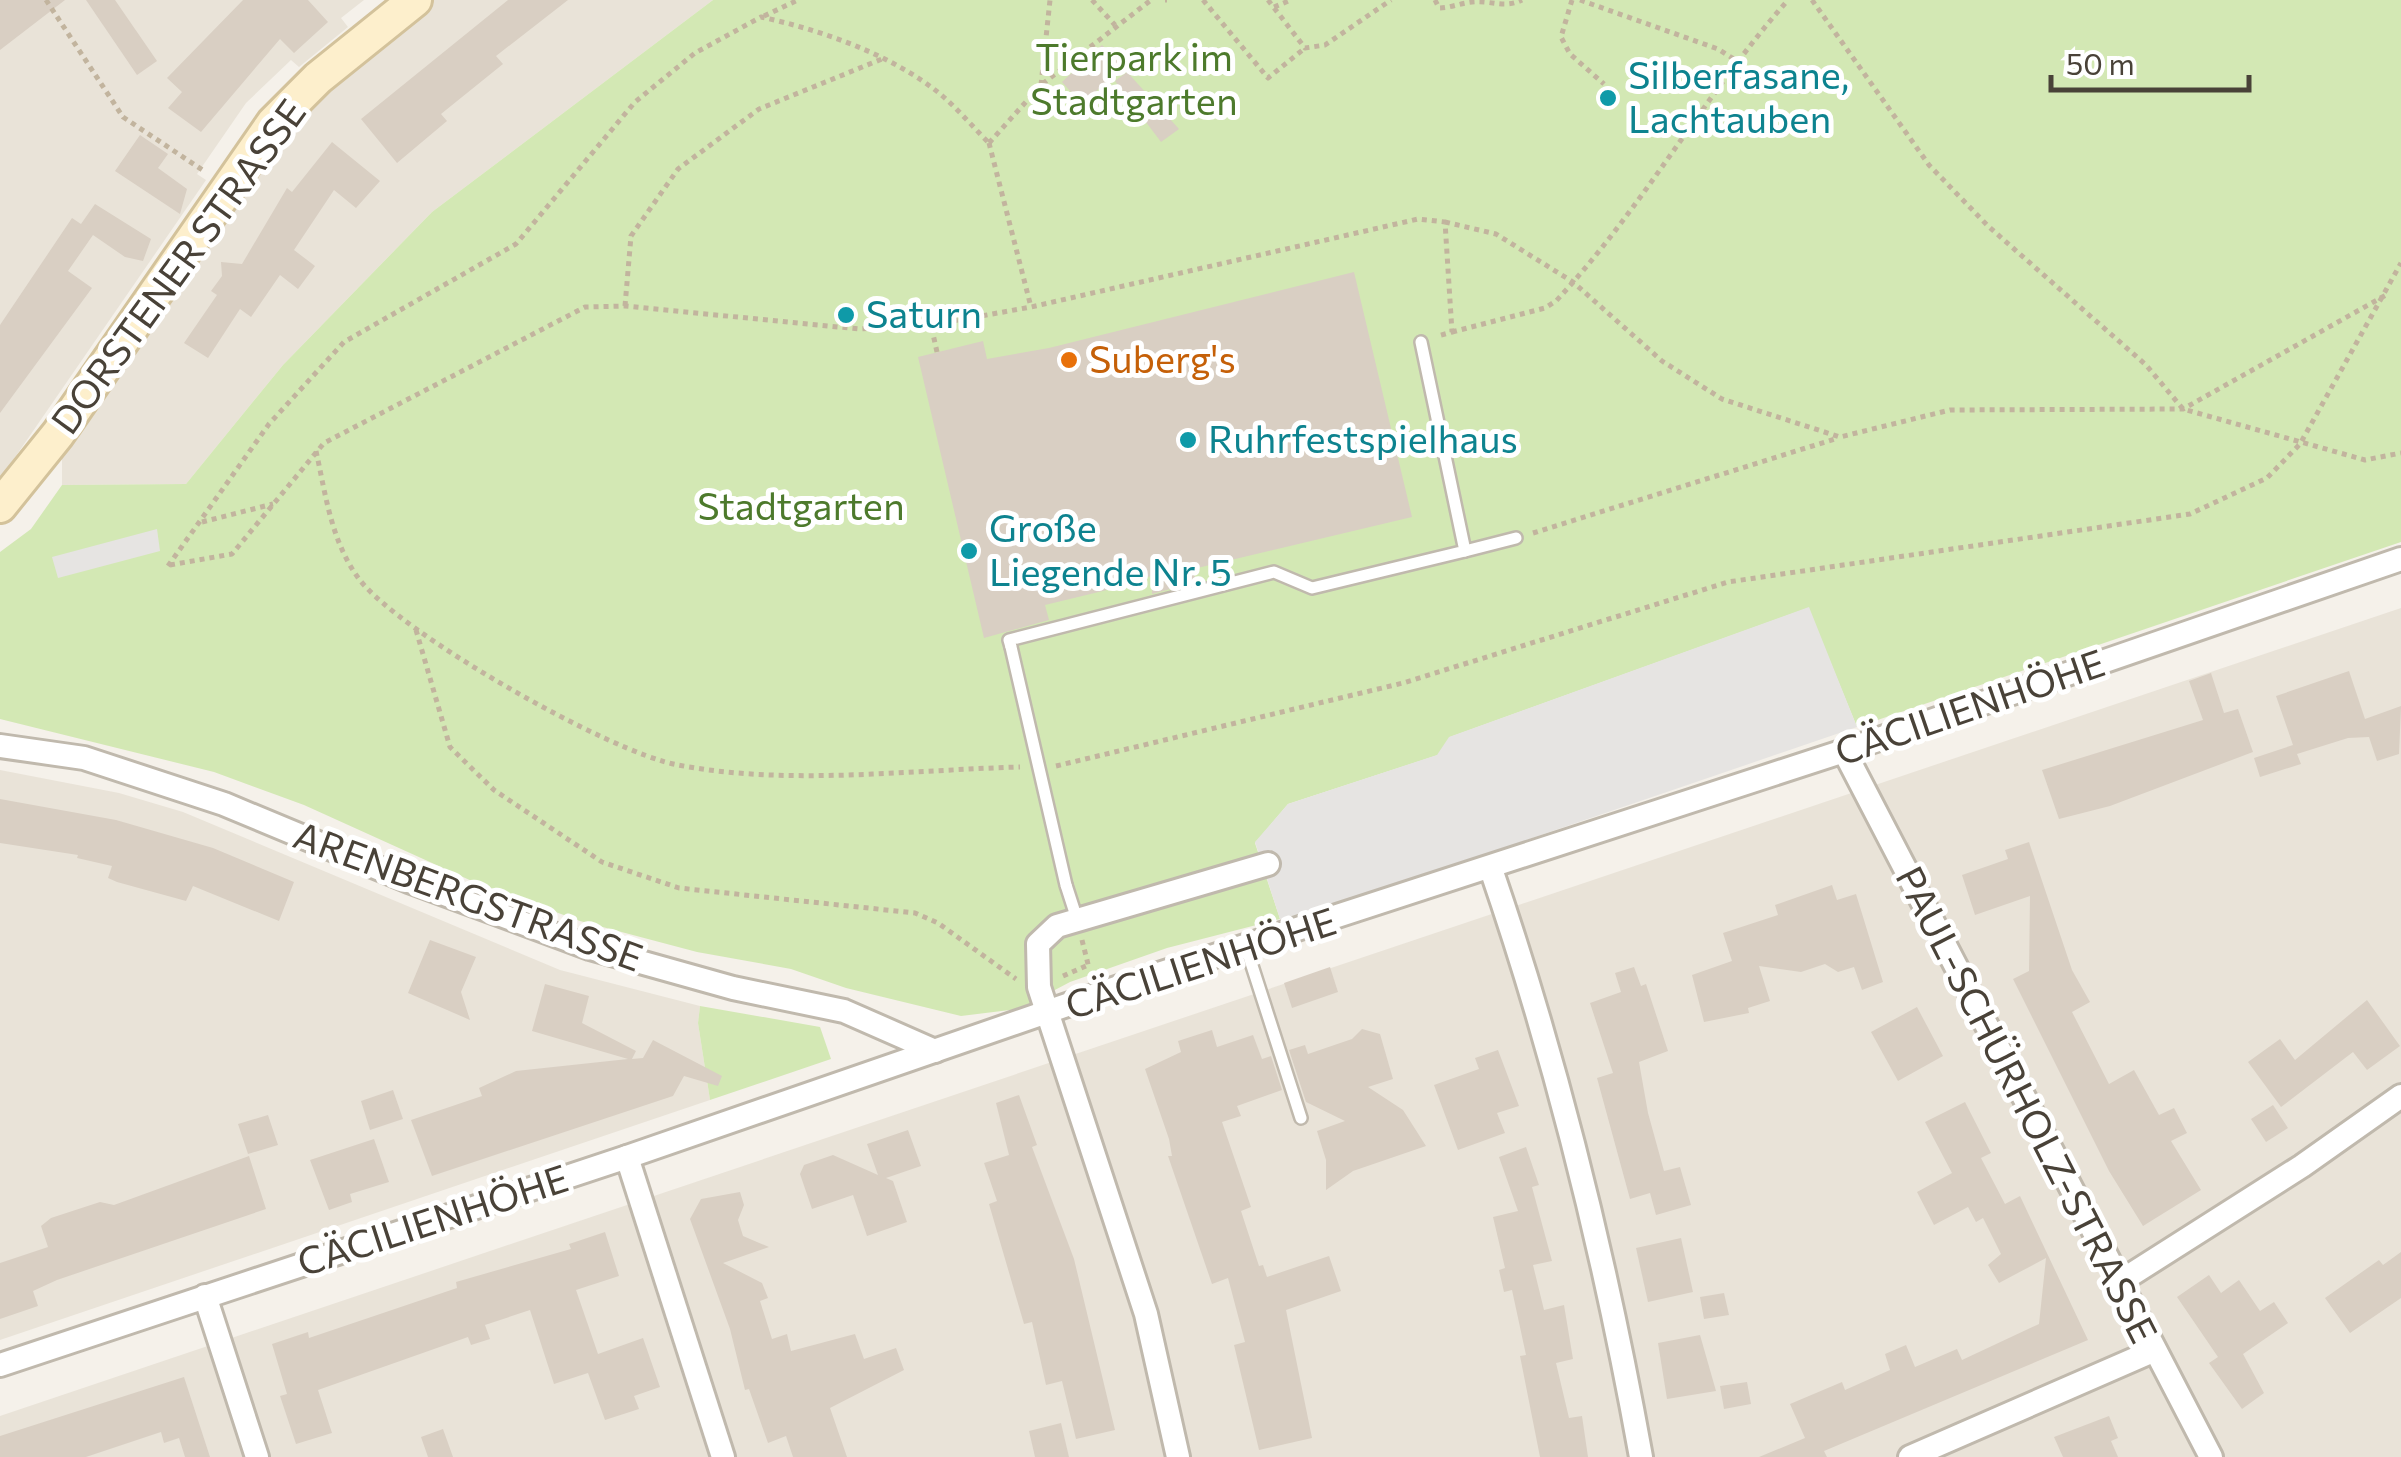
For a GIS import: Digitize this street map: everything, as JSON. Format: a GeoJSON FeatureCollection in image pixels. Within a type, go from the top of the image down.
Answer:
{"type":"FeatureCollection","features":[{"type":"Feature","properties":{"kind":"main road","name":"DORSTENER STRASSE"},"geometry":{"type":"LineString","coordinates":[[0,506],[58,434],[227,186],[284,112],[415,0]]}},
{"type":"Feature","properties":{"kind":"street","name":"CÄCILIENHÖHE"},"geometry":{"type":"LineString","coordinates":[[0,1364],[626,1157],[935,1050],[1844,752],[2401,559]]}},
{"type":"Feature","properties":{"kind":"street","name":"ARENBERGSTRASSE"},"geometry":{"type":"LineString","coordinates":[[0,746],[84,758],[207,798],[409,881],[590,948],[733,988],[844,1011],[935,1050]]}},
{"type":"Feature","properties":{"kind":"street","name":"PAUL-SCHÜRHOLZ-STRASSE"},"geometry":{"type":"LineString","coordinates":[[1844,752],[2211,1457]]}},
{"type":"Feature","properties":{"kind":"street"},"geometry":{"type":"LineString","coordinates":[[1178,1457],[1146,1314],[1039,987],[1038,944],[1056,926],[1268,864]]}},
{"type":"Feature","properties":{"kind":"street"},"geometry":{"type":"LineString","coordinates":[[1491,870],[1540,1011],[1617,1323],[1640,1457]]}},
{"type":"Feature","properties":{"kind":"street"},"geometry":{"type":"LineString","coordinates":[[2118,1283],[2302,1166],[2401,1096]]}},
{"type":"Feature","properties":{"kind":"street"},"geometry":{"type":"LineString","coordinates":[[626,1157],[722,1457]]}},
{"type":"Feature","properties":{"kind":"street"},"geometry":{"type":"LineString","coordinates":[[205,1296],[258,1457]]}},
{"type":"Feature","properties":{"kind":"street"},"geometry":{"type":"LineString","coordinates":[[1910,1457],[2153,1350]]}},
{"type":"Feature","properties":{"kind":"lane"},"geometry":{"type":"LineString","coordinates":[[1421,342],[1464,551]]}},
{"type":"Feature","properties":{"kind":"lane"},"geometry":{"type":"LineString","coordinates":[[1077,919],[1008,640],[1274,572],[1312,588],[1516,538]]}},
{"type":"Feature","properties":{"kind":"lane"},"geometry":{"type":"LineString","coordinates":[[1246,947],[1302,1118]]}},
{"type":"Feature","properties":{"kind":"path"},"geometry":{"type":"LineString","coordinates":[[46,0],[123,117],[227,186]]}},
{"type":"Feature","properties":{"kind":"path"},"geometry":{"type":"LineString","coordinates":[[798,0],[695,52],[635,102],[516,244],[344,342],[280,409],[168,566],[232,554],[316,451],[402,399],[586,307],[625,306],[810,326],[931,325],[1031,307],[1418,218],[1496,234],[1573,282],[1662,361],[1722,399],[1840,437]]}},
{"type":"Feature","properties":{"kind":"path"},"geometry":{"type":"LineString","coordinates":[[1042,85],[1050,0]]}},
{"type":"Feature","properties":{"kind":"path"},"geometry":{"type":"LineString","coordinates":[[1092,0],[1115,26]]}},
{"type":"Feature","properties":{"kind":"path"},"geometry":{"type":"LineString","coordinates":[[989,143],[1042,85],[1151,0]]}},
{"type":"Feature","properties":{"kind":"path"},"geometry":{"type":"LineString","coordinates":[[1203,0],[1268,78],[1304,48],[1325,45],[1390,0]]}},
{"type":"Feature","properties":{"kind":"path"},"geometry":{"type":"LineString","coordinates":[[1268,0],[1304,48]]}},
{"type":"Feature","properties":{"kind":"path"},"geometry":{"type":"LineString","coordinates":[[1274,7],[1291,0]]}},
{"type":"Feature","properties":{"kind":"path"},"geometry":{"type":"LineString","coordinates":[[1435,0],[1438,8],[1446,8],[1479,1],[1510,6],[1522,0]]}},
{"type":"Feature","properties":{"kind":"path"},"geometry":{"type":"LineString","coordinates":[[1572,0],[1560,38],[1570,54],[1604,84]]}},
{"type":"Feature","properties":{"kind":"path"},"geometry":{"type":"LineString","coordinates":[[1580,0],[1718,49],[1737,60]]}},
{"type":"Feature","properties":{"kind":"path"},"geometry":{"type":"LineString","coordinates":[[1421,342],[1544,308],[1573,282],[1737,60],[1788,0]]}},
{"type":"Feature","properties":{"kind":"path"},"geometry":{"type":"LineString","coordinates":[[1812,0],[1928,164],[1988,226],[2146,365],[2183,408]]}},
{"type":"Feature","properties":{"kind":"path"},"geometry":{"type":"LineString","coordinates":[[761,17],[804,26],[882,59],[938,92],[989,143],[1031,307]]}},
{"type":"Feature","properties":{"kind":"path"},"geometry":{"type":"LineString","coordinates":[[625,306],[632,236],[678,168],[759,109],[882,59]]}},
{"type":"Feature","properties":{"kind":"path"},"geometry":{"type":"LineString","coordinates":[[1444,222],[1452,332]]}},
{"type":"Feature","properties":{"kind":"path"},"geometry":{"type":"LineString","coordinates":[[1052,766],[1071,765],[1403,684],[1728,582],[2190,514],[2267,478],[2300,444],[2397,281],[2401,263]]}},
{"type":"Feature","properties":{"kind":"path"},"geometry":{"type":"LineString","coordinates":[[2183,408],[2386,295]]}},
{"type":"Feature","properties":{"kind":"path"},"geometry":{"type":"LineString","coordinates":[[931,325],[937,352]]}},
{"type":"Feature","properties":{"kind":"path"},"geometry":{"type":"LineString","coordinates":[[1516,538],[1840,437],[1950,410],[2183,408],[2365,460],[2401,454]]}},
{"type":"Feature","properties":{"kind":"path"},"geometry":{"type":"LineString","coordinates":[[316,451],[337,544],[370,591],[415,628],[528,698],[638,754],[676,765],[751,774],[1034,766]]}},
{"type":"Feature","properties":{"kind":"path"},"geometry":{"type":"LineString","coordinates":[[199,522],[272,504]]}},
{"type":"Feature","properties":{"kind":"path"},"geometry":{"type":"LineString","coordinates":[[415,628],[450,747],[494,790],[602,862],[679,888],[915,913],[938,922],[1012,978],[1039,987]]}},
{"type":"Feature","properties":{"kind":"shaded area"},"geometry":{"type":"Polygon","coordinates":[[[0,0],[364,0],[341,18],[348,27],[299,67],[291,60],[246,103],[197,174],[206,180],[0,479],[0,0]]]}},
{"type":"Feature","properties":{"kind":"shaded area"},"geometry":{"type":"Polygon","coordinates":[[[425,0],[713,0],[432,212],[283,365],[186,484],[62,485],[62,438],[277,128],[425,0]]]}},
{"type":"Feature","properties":{"kind":"shaded area"},"geometry":{"type":"Polygon","coordinates":[[[157,529],[160,551],[58,578],[52,557],[157,529]]]}},
{"type":"Feature","properties":{"kind":"shaded area"},"geometry":{"type":"Polygon","coordinates":[[[1809,607],[1857,727],[1354,899],[1280,919],[1255,842],[1288,804],[1437,755],[1449,737],[1809,607]]]}},
{"type":"Feature","properties":{"kind":"shaded area"},"geometry":{"type":"Polygon","coordinates":[[[2401,608],[2401,1457],[0,1457],[0,1416],[2401,608]]]}},
{"type":"Feature","properties":{"kind":"shaded area"},"geometry":{"type":"Polygon","coordinates":[[[0,770],[119,793],[183,812],[560,970],[700,1006],[698,1023],[710,1100],[0,1340],[0,770]]]}},
{"type":"Feature","properties":{"kind":"green space","name":"Stadtgarten"},"geometry":{"type":"Polygon","coordinates":[[[713,0],[2401,0],[2401,542],[1857,727],[1808,608],[1450,737],[1438,755],[1288,804],[1255,843],[1280,919],[1167,948],[1070,982],[1019,1009],[961,1016],[846,988],[791,969],[697,952],[580,921],[474,882],[304,805],[214,772],[0,719],[0,552],[31,529],[62,485],[186,484],[283,365],[432,212],[713,0]]]}},
{"type":"Feature","properties":{"kind":"green space"},"geometry":{"type":"Polygon","coordinates":[[[700,1006],[820,1027],[831,1059],[710,1100],[698,1023],[700,1006]]]}},
{"type":"Feature","properties":{"kind":"building"},"geometry":{"type":"Polygon","coordinates":[[[0,0],[65,0],[0,50],[0,0]]]}},
{"type":"Feature","properties":{"kind":"building"},"geometry":{"type":"Polygon","coordinates":[[[86,0],[115,0],[157,61],[137,75],[86,0]]]}},
{"type":"Feature","properties":{"kind":"building"},"geometry":{"type":"Polygon","coordinates":[[[243,0],[308,0],[328,22],[294,53],[280,39],[201,132],[168,108],[182,92],[167,78],[243,0]]]}},
{"type":"Feature","properties":{"kind":"building"},"geometry":{"type":"Polygon","coordinates":[[[508,0],[568,0],[496,56],[503,64],[441,114],[447,121],[397,163],[361,119],[508,0]]]}},
{"type":"Feature","properties":{"kind":"building"},"geometry":{"type":"Polygon","coordinates":[[[1102,45],[1123,67],[1082,104],[1062,82],[1102,45]]]}},
{"type":"Feature","properties":{"kind":"building"},"geometry":{"type":"Polygon","coordinates":[[[1127,72],[1179,129],[1161,142],[1115,81],[1127,72]]]}},
{"type":"Feature","properties":{"kind":"building"},"geometry":{"type":"Polygon","coordinates":[[[140,135],[168,154],[158,168],[187,189],[180,214],[115,171],[140,135]]]}},
{"type":"Feature","properties":{"kind":"building"},"geometry":{"type":"Polygon","coordinates":[[[332,142],[380,181],[356,208],[334,190],[294,250],[315,266],[298,289],[280,275],[251,317],[240,309],[208,358],[184,343],[217,295],[211,291],[222,276],[221,262],[242,264],[287,188],[292,192],[332,142]]]}},
{"type":"Feature","properties":{"kind":"building"},"geometry":{"type":"Polygon","coordinates":[[[95,204],[151,239],[143,261],[125,257],[93,235],[68,271],[92,288],[0,413],[0,325],[72,218],[81,224],[95,204]]]}},
{"type":"Feature","properties":{"kind":"building","name":"Ruhrfestspielhaus"},"geometry":{"type":"Polygon","coordinates":[[[1354,272],[1412,517],[1193,569],[1196,582],[1152,594],[1152,576],[1106,586],[1107,590],[1045,605],[1049,620],[984,638],[918,357],[983,341],[987,359],[1049,348],[1354,272]]]}},
{"type":"Feature","properties":{"kind":"building"},"geometry":{"type":"Polygon","coordinates":[[[2349,671],[2365,719],[2401,706],[2399,754],[2377,761],[2369,737],[2348,738],[2297,754],[2301,764],[2260,777],[2254,758],[2293,745],[2276,696],[2349,671]]]}},
{"type":"Feature","properties":{"kind":"building"},"geometry":{"type":"Polygon","coordinates":[[[2211,673],[2224,713],[2238,709],[2253,752],[2110,806],[2059,819],[2042,770],[2203,720],[2189,681],[2211,673]]]}},
{"type":"Feature","properties":{"kind":"building"},"geometry":{"type":"Polygon","coordinates":[[[0,799],[116,820],[213,848],[294,882],[279,921],[193,886],[186,901],[117,882],[108,878],[112,866],[77,858],[78,855],[0,843],[0,799]]]}},
{"type":"Feature","properties":{"kind":"building"},"geometry":{"type":"Polygon","coordinates":[[[2029,842],[2072,970],[2090,1002],[2072,1012],[2109,1084],[2134,1070],[2159,1115],[2174,1108],[2187,1133],[2171,1141],[2201,1190],[2143,1226],[2109,1171],[2013,979],[2029,971],[2030,896],[1975,915],[1962,875],[2008,859],[2005,850],[2029,842]]]}},
{"type":"Feature","properties":{"kind":"building"},"geometry":{"type":"Polygon","coordinates":[[[1832,885],[1837,900],[1856,894],[1883,982],[1862,990],[1854,967],[1838,972],[1825,964],[1801,972],[1759,966],[1770,1001],[1748,1008],[1749,1013],[1704,1022],[1692,975],[1732,961],[1723,933],[1778,915],[1775,905],[1832,885]]]}},
{"type":"Feature","properties":{"kind":"building"},"geometry":{"type":"Polygon","coordinates":[[[430,940],[476,957],[461,992],[470,1020],[408,993],[430,940]]]}},
{"type":"Feature","properties":{"kind":"building"},"geometry":{"type":"Polygon","coordinates":[[[1330,967],[1338,992],[1292,1008],[1284,983],[1330,967]]]}},
{"type":"Feature","properties":{"kind":"building"},"geometry":{"type":"Polygon","coordinates":[[[1634,967],[1641,986],[1646,984],[1668,1051],[1639,1062],[1648,1113],[1664,1171],[1680,1167],[1691,1205],[1656,1215],[1650,1193],[1630,1199],[1597,1078],[1613,1073],[1590,1003],[1621,992],[1615,973],[1634,967]]]}},
{"type":"Feature","properties":{"kind":"building"},"geometry":{"type":"Polygon","coordinates":[[[545,984],[589,996],[582,1023],[636,1051],[632,1059],[643,1058],[653,1040],[722,1076],[718,1086],[684,1076],[673,1096],[432,1176],[411,1120],[482,1096],[479,1088],[516,1071],[628,1059],[532,1031],[545,984]]]}},
{"type":"Feature","properties":{"kind":"building"},"geometry":{"type":"Polygon","coordinates":[[[2367,1000],[2400,1046],[2367,1070],[2353,1052],[2281,1107],[2248,1062],[2280,1039],[2295,1060],[2367,1000]]]}},
{"type":"Feature","properties":{"kind":"building"},"geometry":{"type":"Polygon","coordinates":[[[1917,1007],[1943,1056],[1898,1081],[1871,1032],[1917,1007]]]}},
{"type":"Feature","properties":{"kind":"building"},"geometry":{"type":"Polygon","coordinates":[[[1362,1029],[1380,1034],[1393,1079],[1368,1087],[1403,1110],[1426,1146],[1353,1171],[1326,1190],[1326,1160],[1317,1131],[1345,1121],[1306,1102],[1289,1050],[1305,1045],[1308,1054],[1352,1039],[1362,1029]]]}},
{"type":"Feature","properties":{"kind":"building"},"geometry":{"type":"Polygon","coordinates":[[[1212,1030],[1217,1047],[1253,1035],[1262,1059],[1271,1056],[1282,1090],[1237,1106],[1241,1116],[1222,1122],[1251,1207],[1241,1211],[1259,1266],[1263,1265],[1267,1277],[1329,1256],[1341,1291],[1286,1310],[1312,1438],[1259,1450],[1234,1345],[1245,1342],[1228,1278],[1212,1284],[1168,1156],[1172,1156],[1169,1139],[1145,1069],[1181,1052],[1178,1041],[1212,1030]]]}},
{"type":"Feature","properties":{"kind":"building"},"geometry":{"type":"Polygon","coordinates":[[[1498,1050],[1519,1106],[1497,1113],[1505,1133],[1458,1150],[1434,1085],[1479,1069],[1475,1058],[1498,1050]]]}},
{"type":"Feature","properties":{"kind":"building"},"geometry":{"type":"Polygon","coordinates":[[[393,1090],[403,1119],[370,1130],[361,1101],[393,1090]]]}},
{"type":"Feature","properties":{"kind":"building"},"geometry":{"type":"Polygon","coordinates":[[[1019,1095],[1037,1145],[1032,1147],[1074,1259],[1115,1430],[1076,1439],[1062,1381],[1046,1385],[1032,1322],[1024,1324],[989,1204],[997,1201],[984,1163],[1009,1155],[996,1103],[1019,1095]]]}},
{"type":"Feature","properties":{"kind":"building"},"geometry":{"type":"Polygon","coordinates":[[[1965,1102],[1991,1153],[1981,1158],[2005,1204],[2020,1196],[2088,1340],[1824,1451],[1827,1457],[1759,1457],[1805,1438],[1790,1404],[1842,1382],[1845,1390],[1890,1370],[1885,1354],[1906,1345],[1915,1367],[1957,1349],[1962,1360],[2039,1324],[2046,1258],[1999,1283],[1988,1265],[2001,1254],[1983,1218],[1976,1222],[1968,1207],[1934,1225],[1917,1192],[1952,1173],[1925,1122],[1965,1102]]]}},
{"type":"Feature","properties":{"kind":"building"},"geometry":{"type":"Polygon","coordinates":[[[2273,1105],[2288,1128],[2266,1142],[2251,1119],[2273,1105]]]}},
{"type":"Feature","properties":{"kind":"building"},"geometry":{"type":"Polygon","coordinates":[[[268,1115],[278,1145],[248,1154],[238,1124],[268,1115]]]}},
{"type":"Feature","properties":{"kind":"building"},"geometry":{"type":"Polygon","coordinates":[[[908,1130],[921,1166],[886,1178],[893,1181],[907,1222],[867,1236],[853,1195],[812,1209],[800,1174],[804,1165],[833,1155],[878,1175],[867,1144],[908,1130]]]}},
{"type":"Feature","properties":{"kind":"building"},"geometry":{"type":"Polygon","coordinates":[[[374,1139],[389,1182],[350,1194],[352,1202],[329,1210],[310,1160],[374,1139]]]}},
{"type":"Feature","properties":{"kind":"building"},"geometry":{"type":"Polygon","coordinates":[[[1526,1147],[1539,1185],[1532,1187],[1552,1261],[1533,1265],[1544,1310],[1564,1305],[1573,1359],[1556,1363],[1569,1418],[1582,1416],[1588,1457],[1540,1457],[1520,1356],[1526,1355],[1512,1290],[1504,1292],[1499,1270],[1505,1268],[1493,1217],[1518,1211],[1499,1157],[1526,1147]]]}},
{"type":"Feature","properties":{"kind":"building"},"geometry":{"type":"Polygon","coordinates":[[[249,1156],[266,1209],[57,1280],[33,1291],[38,1306],[0,1319],[0,1263],[48,1247],[41,1226],[51,1218],[100,1202],[114,1205],[249,1156]]]}},
{"type":"Feature","properties":{"kind":"building"},"geometry":{"type":"Polygon","coordinates":[[[740,1192],[744,1205],[738,1220],[743,1236],[769,1247],[723,1263],[762,1283],[768,1298],[760,1301],[772,1339],[787,1334],[791,1351],[855,1334],[864,1359],[896,1348],[904,1370],[830,1408],[847,1457],[793,1457],[786,1436],[768,1443],[749,1389],[745,1390],[730,1329],[690,1219],[701,1199],[740,1192]]]}},
{"type":"Feature","properties":{"kind":"building"},"geometry":{"type":"Polygon","coordinates":[[[605,1232],[619,1276],[576,1290],[598,1354],[643,1338],[660,1387],[634,1396],[639,1409],[605,1420],[588,1373],[554,1384],[530,1310],[485,1325],[490,1339],[471,1345],[468,1337],[318,1390],[332,1433],[296,1444],[280,1396],[287,1394],[272,1344],[308,1332],[309,1338],[457,1288],[456,1282],[571,1249],[569,1244],[605,1232]]]}},
{"type":"Feature","properties":{"kind":"building"},"geometry":{"type":"Polygon","coordinates":[[[1681,1238],[1693,1292],[1648,1302],[1636,1248],[1681,1238]]]}},
{"type":"Feature","properties":{"kind":"building"},"geometry":{"type":"Polygon","coordinates":[[[2401,1252],[2401,1298],[2350,1333],[2325,1298],[2379,1260],[2383,1265],[2401,1252]]]}},
{"type":"Feature","properties":{"kind":"building"},"geometry":{"type":"Polygon","coordinates":[[[2209,1275],[2221,1293],[2239,1280],[2260,1311],[2274,1302],[2288,1323],[2243,1354],[2264,1393],[2242,1409],[2209,1363],[2218,1357],[2177,1297],[2209,1275]]]}},
{"type":"Feature","properties":{"kind":"building"},"geometry":{"type":"Polygon","coordinates":[[[1724,1293],[1729,1315],[1704,1319],[1700,1297],[1724,1293]]]}},
{"type":"Feature","properties":{"kind":"building"},"geometry":{"type":"Polygon","coordinates":[[[1700,1335],[1716,1391],[1667,1399],[1658,1343],[1700,1335]]]}},
{"type":"Feature","properties":{"kind":"building"},"geometry":{"type":"Polygon","coordinates":[[[184,1377],[210,1457],[185,1457],[179,1438],[164,1443],[161,1432],[86,1457],[0,1457],[0,1436],[184,1377]]]}},
{"type":"Feature","properties":{"kind":"building"},"geometry":{"type":"Polygon","coordinates":[[[1747,1382],[1751,1404],[1724,1409],[1720,1386],[1747,1382]]]}},
{"type":"Feature","properties":{"kind":"building"},"geometry":{"type":"Polygon","coordinates":[[[2109,1416],[2118,1438],[2111,1441],[2118,1457],[2063,1457],[2054,1437],[2109,1416]]]}},
{"type":"Feature","properties":{"kind":"building"},"geometry":{"type":"Polygon","coordinates":[[[1061,1423],[1069,1457],[1035,1457],[1029,1431],[1061,1423]]]}},
{"type":"Feature","properties":{"kind":"building"},"geometry":{"type":"Polygon","coordinates":[[[443,1429],[453,1457],[428,1457],[421,1437],[443,1429]]]}},
{"type":"Feature","properties":{"kind":"place","name":"Silberfasane, Lachtauben"},"geometry":{"type":"Point","coordinates":[1608,98]}},
{"type":"Feature","properties":{"kind":"place","name":"Saturn"},"geometry":{"type":"Point","coordinates":[846,315]}},
{"type":"Feature","properties":{"kind":"place","name":"Suberg's"},"geometry":{"type":"Point","coordinates":[1069,360]}},
{"type":"Feature","properties":{"kind":"place","name":"Ruhrfestspielhaus"},"geometry":{"type":"Point","coordinates":[1188,440]}},
{"type":"Feature","properties":{"kind":"place","name":"Große Liegende Nr. 5"},"geometry":{"type":"Point","coordinates":[969,551]}},
{"type":"Feature","properties":{"kind":"park label","name":"Tierpark im Stadtgarten"},"geometry":{"type":"Point","coordinates":[1134,80]}}]}
